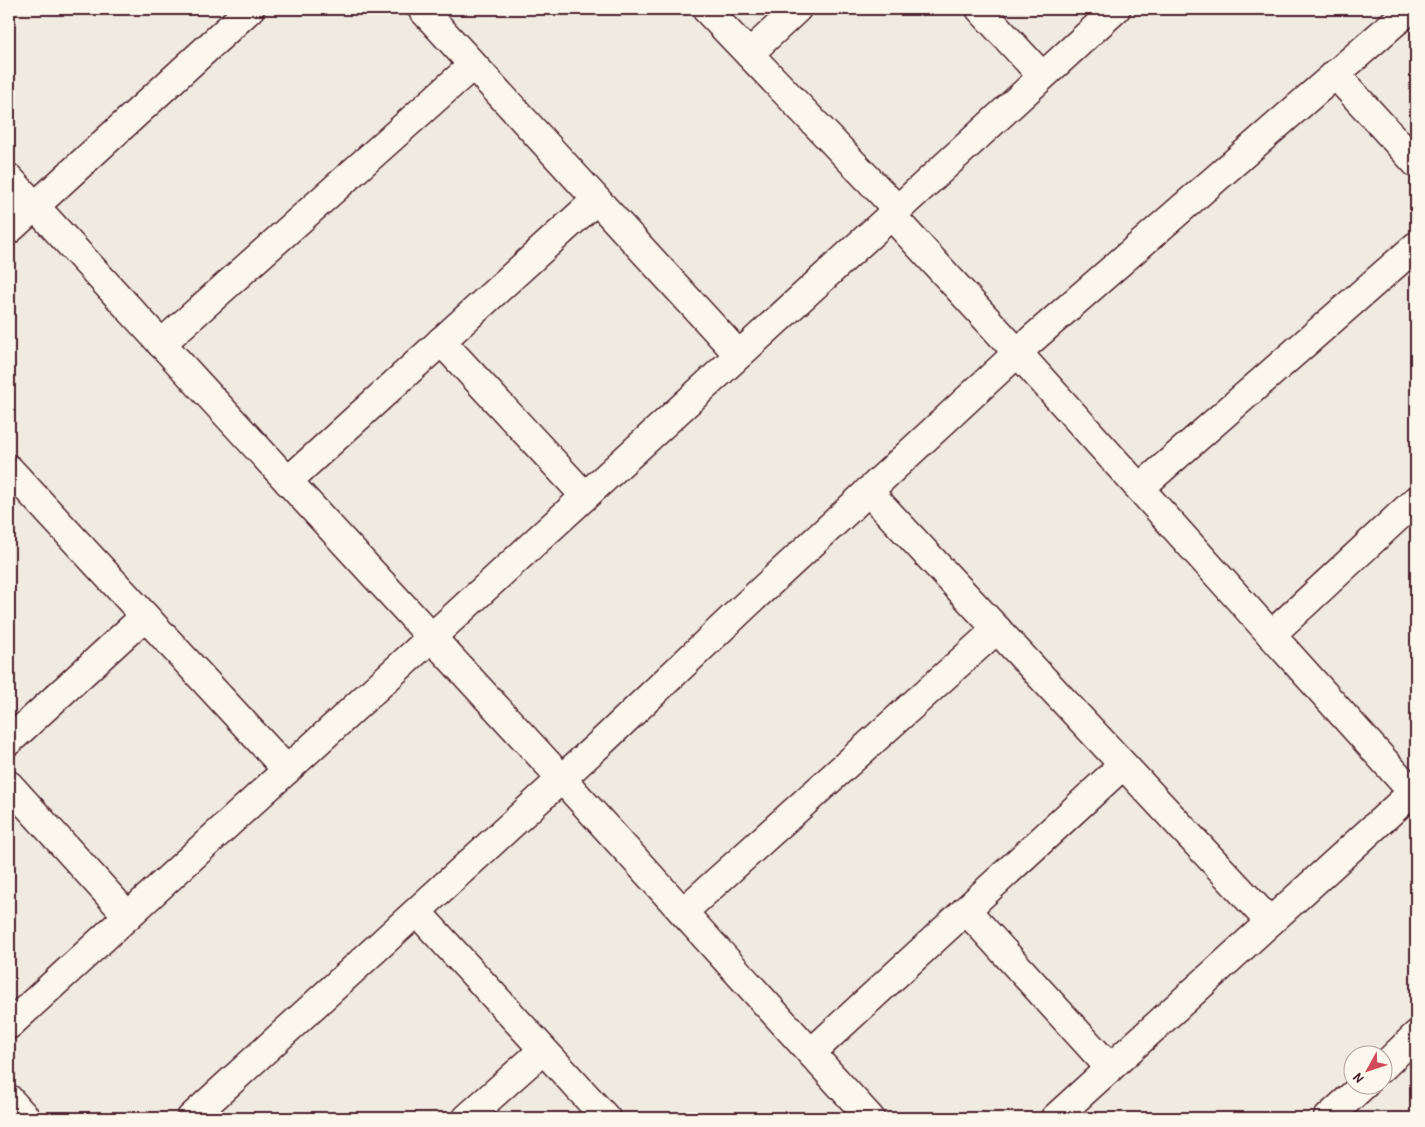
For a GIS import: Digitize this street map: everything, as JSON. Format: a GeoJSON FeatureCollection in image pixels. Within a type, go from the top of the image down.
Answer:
{"type":"FeatureCollection","features":[{"type":"Feature","properties":{"kind":"street"},"geometry":{"type":"LineString","coordinates":[[9,230],[250,9]]}},
{"type":"Feature","properties":{"kind":"street"},"geometry":{"type":"LineString","coordinates":[[422,9],[738,354]]}},
{"type":"Feature","properties":{"kind":"street"},"geometry":{"type":"LineString","coordinates":[[706,9],[893,211],[1017,352],[1415,792],[1055,1118]]}},
{"type":"Feature","properties":{"kind":"street"},"geometry":{"type":"LineString","coordinates":[[749,54],[798,9]]}},
{"type":"Feature","properties":{"kind":"street"},"geometry":{"type":"LineString","coordinates":[[980,9],[1042,76]]}},
{"type":"Feature","properties":{"kind":"street"},"geometry":{"type":"LineString","coordinates":[[9,1025],[432,638],[893,211],[1116,9]]}},
{"type":"Feature","properties":{"kind":"street"},"geometry":{"type":"LineString","coordinates":[[191,1118],[562,779],[1017,352],[1410,9]]}},
{"type":"Feature","properties":{"kind":"street"},"geometry":{"type":"LineString","coordinates":[[162,344],[473,65]]}},
{"type":"Feature","properties":{"kind":"street"},"geometry":{"type":"LineString","coordinates":[[1335,74],[1416,163]]}},
{"type":"Feature","properties":{"kind":"street"},"geometry":{"type":"LineString","coordinates":[[9,178],[562,779],[870,1118]]}},
{"type":"Feature","properties":{"kind":"street"},"geometry":{"type":"LineString","coordinates":[[288,481],[596,200]]}},
{"type":"Feature","properties":{"kind":"street"},"geometry":{"type":"LineString","coordinates":[[1140,488],[1416,246]]}},
{"type":"Feature","properties":{"kind":"street"},"geometry":{"type":"LineString","coordinates":[[441,341],[585,496]]}},
{"type":"Feature","properties":{"kind":"street"},"geometry":{"type":"LineString","coordinates":[[12,479],[145,616],[288,770]]}},
{"type":"Feature","properties":{"kind":"street"},"geometry":{"type":"LineString","coordinates":[[868,491],[1270,922]]}},
{"type":"Feature","properties":{"kind":"street"},"geometry":{"type":"LineString","coordinates":[[1271,634],[1416,500]]}},
{"type":"Feature","properties":{"kind":"street"},"geometry":{"type":"LineString","coordinates":[[9,741],[145,616]]}},
{"type":"Feature","properties":{"kind":"street"},"geometry":{"type":"LineString","coordinates":[[683,912],[997,629]]}},
{"type":"Feature","properties":{"kind":"street"},"geometry":{"type":"LineString","coordinates":[[811,1053],[1123,765]]}},
{"type":"Feature","properties":{"kind":"street"},"geometry":{"type":"LineString","coordinates":[[9,785],[128,916]]}},
{"type":"Feature","properties":{"kind":"street"},"geometry":{"type":"LineString","coordinates":[[966,910],[1110,1068]]}},
{"type":"Feature","properties":{"kind":"street"},"geometry":{"type":"LineString","coordinates":[[417,912],[606,1118]]}},
{"type":"Feature","properties":{"kind":"street"},"geometry":{"type":"LineString","coordinates":[[1392,1059],[1416,1036]]}},
{"type":"Feature","properties":{"kind":"street"},"geometry":{"type":"LineString","coordinates":[[468,1118],[543,1050]]}},
{"type":"Feature","properties":{"kind":"street"},"geometry":{"type":"LineString","coordinates":[[1328,1118],[1354,1094]]}},
{"type":"Feature","properties":{"kind":"street"},"geometry":{"type":"LineString","coordinates":[[9,1099],[26,1118]]}}]}
